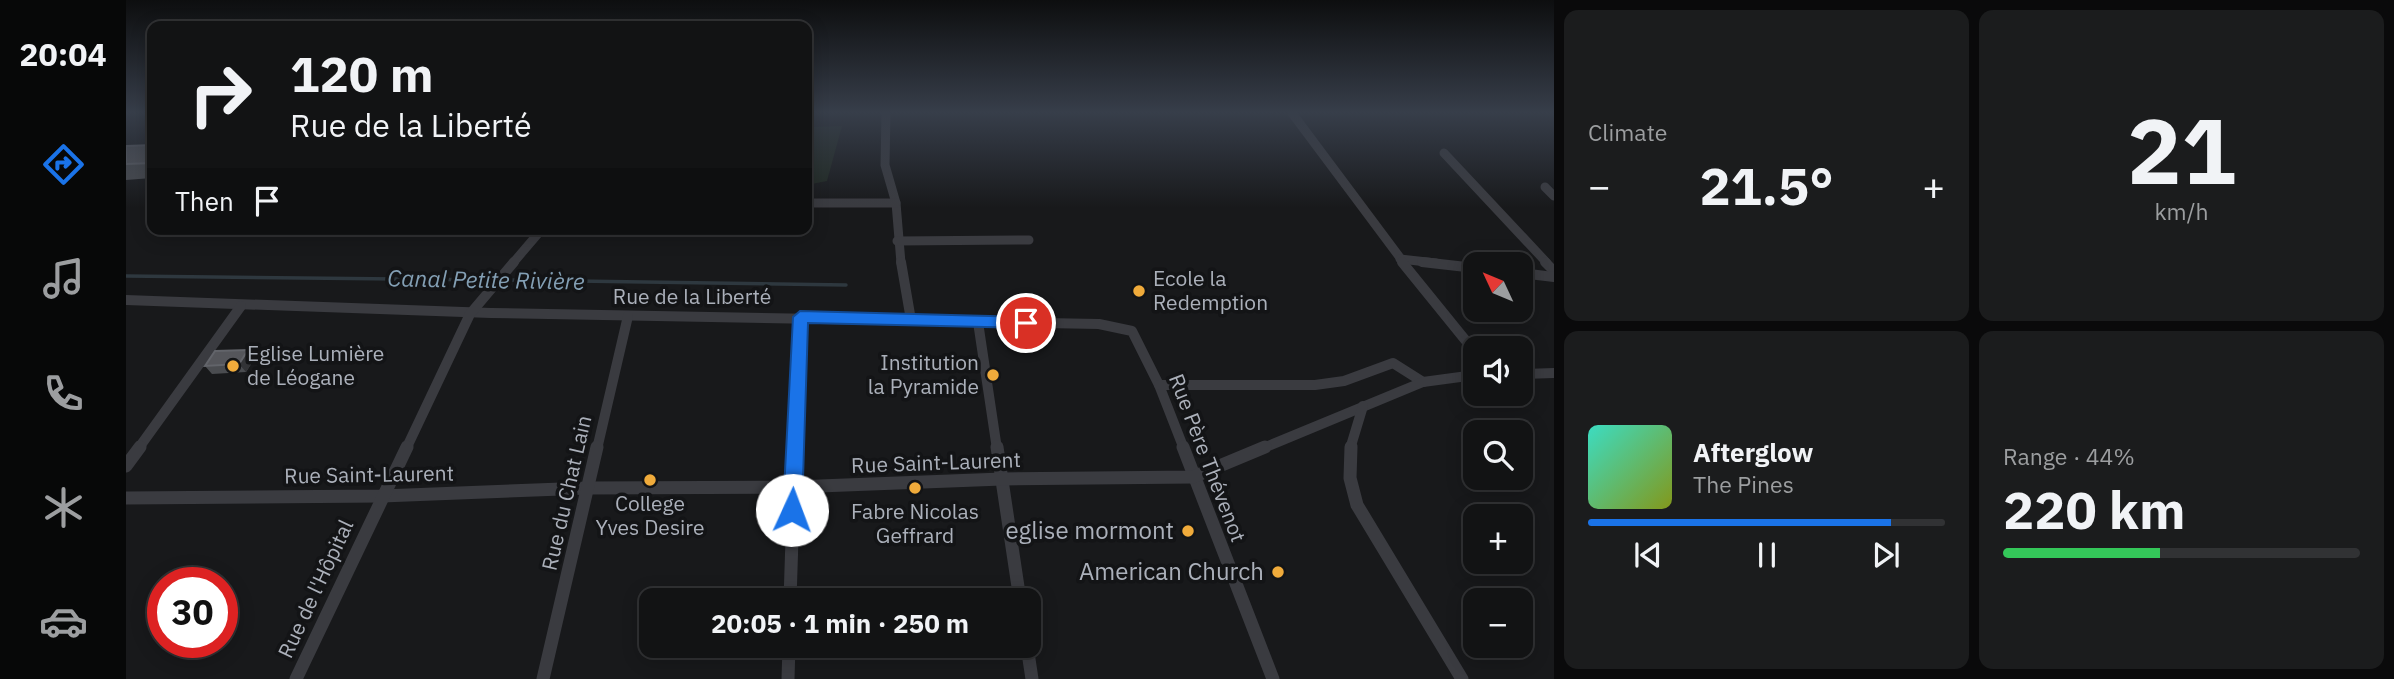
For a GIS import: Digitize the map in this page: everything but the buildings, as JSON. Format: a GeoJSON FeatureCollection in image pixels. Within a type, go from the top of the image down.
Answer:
{"type":"FeatureCollection","features":[{"type":"Feature","properties":{"kind":"street"},"geometry":{"type":"LineString","coordinates":[[885,145],[885,165],[896,203],[897,241],[911,320]]}},
{"type":"Feature","properties":{"kind":"street"},"geometry":{"type":"LineString","coordinates":[[1316,145],[1463,337]]}},
{"type":"Feature","properties":{"kind":"street"},"geometry":{"type":"LineString","coordinates":[[1444,153],[1554,271]]}},
{"type":"Feature","properties":{"kind":"street"},"geometry":{"type":"LineString","coordinates":[[1545,187],[1554,197]]}},
{"type":"Feature","properties":{"kind":"street"},"geometry":{"type":"LineString","coordinates":[[812,203],[896,203]]}},
{"type":"Feature","properties":{"kind":"street","name":"Rue de l'Hôpital"},"geometry":{"type":"LineString","coordinates":[[296,679],[470,314],[537,235]]}},
{"type":"Feature","properties":{"kind":"street"},"geometry":{"type":"LineString","coordinates":[[897,241],[1029,240]]}},
{"type":"Feature","properties":{"kind":"street"},"geometry":{"type":"LineString","coordinates":[[1401,259],[1463,267]]}},
{"type":"Feature","properties":{"kind":"street"},"geometry":{"type":"LineString","coordinates":[[1533,274],[1554,277]]}},
{"type":"Feature","properties":{"kind":"street","name":"Rue de la Liberté"},"geometry":{"type":"LineString","coordinates":[[126,300],[470,314],[800,317],[1099,324],[1132,331]]}},
{"type":"Feature","properties":{"kind":"street"},"geometry":{"type":"LineString","coordinates":[[126,466],[241,306]]}},
{"type":"Feature","properties":{"kind":"street","name":"Rue du Chat Lain"},"geometry":{"type":"LineString","coordinates":[[543,679],[628,316]]}},
{"type":"Feature","properties":{"kind":"street"},"geometry":{"type":"LineString","coordinates":[[790,588],[800,317]]}},
{"type":"Feature","properties":{"kind":"street"},"geometry":{"type":"LineString","coordinates":[[978,322],[1018,588]]}},
{"type":"Feature","properties":{"kind":"street","name":"Rue Père Thévenot"},"geometry":{"type":"LineString","coordinates":[[1132,331],[1159,385],[1273,679]]}},
{"type":"Feature","properties":{"kind":"street"},"geometry":{"type":"LineString","coordinates":[[1159,385],[1201,383],[1267,388],[1338,382],[1393,363],[1423,382]]}},
{"type":"Feature","properties":{"kind":"street"},"geometry":{"type":"LineString","coordinates":[[1533,374],[1554,373]]}},
{"type":"Feature","properties":{"kind":"street","name":"Rue Saint-Laurent"},"geometry":{"type":"LineString","coordinates":[[126,498],[382,496],[588,488],[793,487],[1002,479],[1193,477],[1423,382],[1463,377]]}},
{"type":"Feature","properties":{"kind":"street"},"geometry":{"type":"LineString","coordinates":[[1363,406],[1352,438],[1346,475],[1357,505],[1462,679]]}},
{"type":"Feature","properties":{"kind":"street"},"geometry":{"type":"LineString","coordinates":[[788,679],[789,658]]}},
{"type":"Feature","properties":{"kind":"street"},"geometry":{"type":"LineString","coordinates":[[1029,658],[1032,679]]}},
{"type":"Feature","properties":{"kind":"shaded area"},"geometry":{"type":"Polygon","coordinates":[[[812,145],[837,145],[827,181],[812,184],[812,145]]]}},
{"type":"Feature","properties":{"kind":"waterway","name":"Canal Petite Rivière"},"geometry":{"type":"LineString","coordinates":[[126,276],[494,280]]}},
{"type":"Feature","properties":{"kind":"waterway","name":"Canal Petite Rivière"},"geometry":{"type":"LineString","coordinates":[[502,280],[846,285]]}},
{"type":"Feature","properties":{"kind":"place","name":"Ecole la Redemption"},"geometry":{"type":"Point","coordinates":[1139,291]}},
{"type":"Feature","properties":{"kind":"place","name":"Eglise Lumière de Léogane"},"geometry":{"type":"Point","coordinates":[233,366]}},
{"type":"Feature","properties":{"kind":"place","name":"Institution la Pyramide"},"geometry":{"type":"Point","coordinates":[993,375]}},
{"type":"Feature","properties":{"kind":"place","name":"College Yves Desire"},"geometry":{"type":"Point","coordinates":[650,480]}},
{"type":"Feature","properties":{"kind":"place","name":"Fabre Nicolas Geffrard"},"geometry":{"type":"Point","coordinates":[915,488]}},
{"type":"Feature","properties":{"kind":"place","name":"eglise mormont"},"geometry":{"type":"Point","coordinates":[1188,531]}},
{"type":"Feature","properties":{"kind":"place","name":"American Church"},"geometry":{"type":"Point","coordinates":[1278,572]}},
{"type":"Feature","properties":{"kind":"route"},"geometry":{"type":"LineString","coordinates":[[792,510],[800,317],[1026,323]]}}]}
